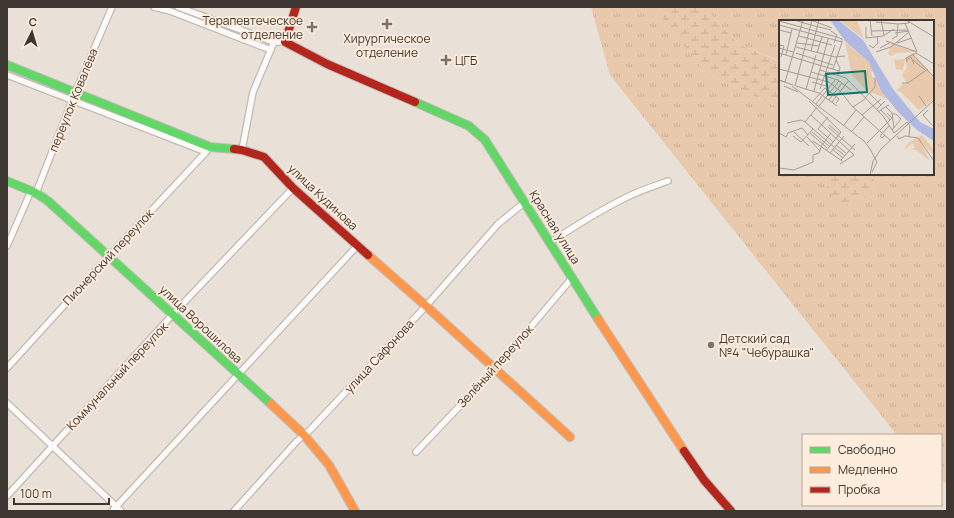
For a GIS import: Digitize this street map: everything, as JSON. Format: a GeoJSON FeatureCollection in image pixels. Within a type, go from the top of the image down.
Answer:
{"type":"FeatureCollection","features":[{"type":"Feature","properties":{"kind":"street","name":"переулок Ковалёва"},"geometry":{"type":"LineString","coordinates":[[7,246],[33,192],[112,7]]}},
{"type":"Feature","properties":{"kind":"street"},"geometry":{"type":"LineString","coordinates":[[154,7],[170,11],[271,50]]}},
{"type":"Feature","properties":{"kind":"street"},"geometry":{"type":"LineString","coordinates":[[178,7],[274,42],[285,42],[296,7]]}},
{"type":"Feature","properties":{"kind":"street"},"geometry":{"type":"LineString","coordinates":[[242,150],[253,92],[274,42]]}},
{"type":"Feature","properties":{"kind":"street","name":"Красная улица"},"geometry":{"type":"LineString","coordinates":[[285,42],[298,51],[469,126],[485,140],[551,242],[591,309],[690,461],[704,480],[731,511]]}},
{"type":"Feature","properties":{"kind":"street","name":"улица Кудинова"},"geometry":{"type":"LineString","coordinates":[[7,65],[74,97]]}},
{"type":"Feature","properties":{"kind":"street","name":"улица Кудинова"},"geometry":{"type":"LineString","coordinates":[[7,75],[74,97],[208,149],[242,150],[264,157],[294,188],[357,246],[426,306],[570,437]]}},
{"type":"Feature","properties":{"kind":"street","name":"Пионерский переулок"},"geometry":{"type":"LineString","coordinates":[[7,368],[208,149]]}},
{"type":"Feature","properties":{"kind":"street","name":"улица Ворошилова"},"geometry":{"type":"LineString","coordinates":[[7,181],[33,192],[48,201],[304,435],[329,465],[355,511]]}},
{"type":"Feature","properties":{"kind":"street"},"geometry":{"type":"LineString","coordinates":[[551,242],[612,204],[668,181]]}},
{"type":"Feature","properties":{"kind":"street","name":"Коммунальный переулок"},"geometry":{"type":"LineString","coordinates":[[7,496],[173,314],[294,188]]}},
{"type":"Feature","properties":{"kind":"street","name":"улица Сафонова"},"geometry":{"type":"LineString","coordinates":[[234,511],[426,306],[498,224],[525,202]]}},
{"type":"Feature","properties":{"kind":"street"},"geometry":{"type":"LineString","coordinates":[[114,509],[357,246]]}},
{"type":"Feature","properties":{"kind":"street","name":"Зелёный переулок"},"geometry":{"type":"LineString","coordinates":[[416,452],[495,369],[572,278]]}},
{"type":"Feature","properties":{"kind":"street"},"geometry":{"type":"LineString","coordinates":[[7,403],[53,446],[114,509],[121,511]]}},
{"type":"Feature","properties":{"kind":"green space"},"geometry":{"type":"Polygon","coordinates":[[[591,7],[660,7],[663,19],[707,74],[779,108],[779,175],[827,175],[826,186],[872,194],[875,175],[934,175],[934,20],[779,20],[779,61],[738,44],[704,7],[947,7],[947,484],[942,481],[942,434],[896,434],[610,75],[591,7]]]}},
{"type":"Feature","properties":{"kind":"green space"},"geometry":{"type":"Polygon","coordinates":[[[660,7],[704,7],[738,44],[779,62],[779,108],[707,74],[663,19],[660,7]]]}},
{"type":"Feature","properties":{"kind":"green space"},"geometry":{"type":"Polygon","coordinates":[[[827,175],[875,175],[872,194],[841,210],[826,186],[827,175]]]}},
{"type":"Feature","properties":{"kind":"traffic: fast"},"geometry":{"type":"LineString","coordinates":[[7,65],[210,147],[234,149]]}},
{"type":"Feature","properties":{"kind":"traffic: fast"},"geometry":{"type":"LineString","coordinates":[[415,102],[469,126],[485,140],[598,319]]}},
{"type":"Feature","properties":{"kind":"traffic: fast"},"geometry":{"type":"LineString","coordinates":[[7,181],[36,193],[48,201],[271,404]]}},
{"type":"Feature","properties":{"kind":"traffic: slow"},"geometry":{"type":"LineString","coordinates":[[368,255],[570,437]]}},
{"type":"Feature","properties":{"kind":"traffic: slow"},"geometry":{"type":"LineString","coordinates":[[598,319],[684,451]]}},
{"type":"Feature","properties":{"kind":"traffic: slow"},"geometry":{"type":"LineString","coordinates":[[271,404],[304,435],[329,465],[355,511]]}},
{"type":"Feature","properties":{"kind":"traffic: jam"},"geometry":{"type":"LineString","coordinates":[[296,7],[285,42],[327,64],[415,102]]}},
{"type":"Feature","properties":{"kind":"traffic: jam"},"geometry":{"type":"LineString","coordinates":[[234,149],[264,157],[293,188],[368,255]]}},
{"type":"Feature","properties":{"kind":"traffic: jam"},"geometry":{"type":"LineString","coordinates":[[684,451],[704,480],[731,511]]}},
{"type":"Feature","properties":{"kind":"place","name":"Хирургическое отделение"},"geometry":{"type":"Point","coordinates":[387,24]}},
{"type":"Feature","properties":{"kind":"place","name":"Терапевтеческое отделение"},"geometry":{"type":"Point","coordinates":[312,27]}},
{"type":"Feature","properties":{"kind":"place","name":"ЦГБ"},"geometry":{"type":"Point","coordinates":[446,60]}},
{"type":"Feature","properties":{"kind":"place","name":"Детский сад №4 \"Чебурашка\""},"geometry":{"type":"Point","coordinates":[711,345]}}]}
